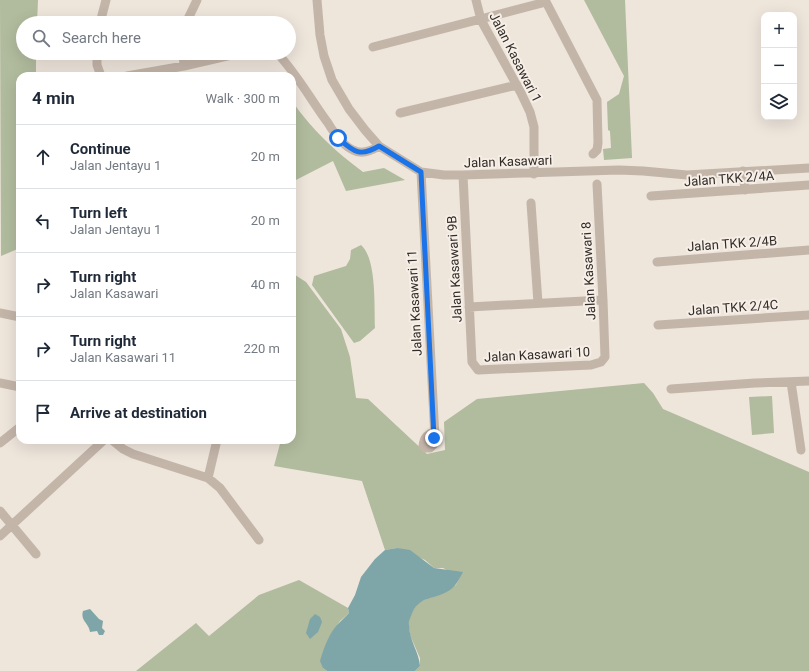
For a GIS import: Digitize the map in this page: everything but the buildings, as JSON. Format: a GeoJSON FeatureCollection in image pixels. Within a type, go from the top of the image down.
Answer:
{"type":"FeatureCollection","features":[{"type":"Feature","properties":{"kind":"street"},"geometry":{"type":"LineString","coordinates":[[102,16],[106,0]]}},
{"type":"Feature","properties":{"kind":"street"},"geometry":{"type":"LineString","coordinates":[[189,16],[196,0]]}},
{"type":"Feature","properties":{"kind":"street","name":"Jalan Kasawari"},"geometry":{"type":"LineString","coordinates":[[317,0],[320,35],[324,56],[332,80],[349,109],[379,146],[421,172],[444,175],[463,175],[534,174],[619,170],[686,175],[809,168]]}},
{"type":"Feature","properties":{"kind":"street","name":"Jalan Kasawari 1"},"geometry":{"type":"LineString","coordinates":[[476,0],[481,20],[517,85],[530,112],[534,127],[534,174]]}},
{"type":"Feature","properties":{"kind":"street"},"geometry":{"type":"LineString","coordinates":[[373,47],[481,20],[545,1],[597,100],[598,143],[597,150],[593,154]]}},
{"type":"Feature","properties":{"kind":"street"},"geometry":{"type":"LineString","coordinates":[[97,60],[100,72]]}},
{"type":"Feature","properties":{"kind":"street"},"geometry":{"type":"LineString","coordinates":[[184,60],[184,66]]}},
{"type":"Feature","properties":{"kind":"street"},"geometry":{"type":"LineString","coordinates":[[150,72],[210,60]]}},
{"type":"Feature","properties":{"kind":"street"},"geometry":{"type":"LineString","coordinates":[[284,60],[293,72]]}},
{"type":"Feature","properties":{"kind":"street"},"geometry":{"type":"LineString","coordinates":[[296,76],[338,138],[351,150],[358,152],[369,152],[379,146]]}},
{"type":"Feature","properties":{"kind":"street"},"geometry":{"type":"LineString","coordinates":[[400,113],[517,85]]}},
{"type":"Feature","properties":{"kind":"street"},"geometry":{"type":"LineString","coordinates":[[743,171],[745,190]]}},
{"type":"Feature","properties":{"kind":"street","name":"Jalan Kasawari 11"},"geometry":{"type":"LineString","coordinates":[[421,172],[433,432]]}},
{"type":"Feature","properties":{"kind":"street","name":"Jalan Kasawari 9B"},"geometry":{"type":"LineString","coordinates":[[463,175],[472,362]]}},
{"type":"Feature","properties":{"kind":"street","name":"Jalan Kasawari 8"},"geometry":{"type":"LineString","coordinates":[[597,184],[604,300],[605,357]]}},
{"type":"Feature","properties":{"kind":"street","name":"Jalan TKK 2/4A"},"geometry":{"type":"LineString","coordinates":[[650,196],[809,185]]}},
{"type":"Feature","properties":{"kind":"street"},"geometry":{"type":"LineString","coordinates":[[532,203],[538,303]]}},
{"type":"Feature","properties":{"kind":"street","name":"Jalan TKK 2/4B"},"geometry":{"type":"LineString","coordinates":[[657,262],[809,250]]}},
{"type":"Feature","properties":{"kind":"street"},"geometry":{"type":"LineString","coordinates":[[469,308],[604,300]]}},
{"type":"Feature","properties":{"kind":"street"},"geometry":{"type":"LineString","coordinates":[[0,313],[16,316]]}},
{"type":"Feature","properties":{"kind":"street","name":"Jalan TKK 2/4C"},"geometry":{"type":"LineString","coordinates":[[658,325],[809,315]]}},
{"type":"Feature","properties":{"kind":"street","name":"Jalan Kasawari 10"},"geometry":{"type":"LineString","coordinates":[[472,362],[478,370],[486,370],[591,366],[601,362],[605,357]]}},
{"type":"Feature","properties":{"kind":"street"},"geometry":{"type":"LineString","coordinates":[[671,390],[755,383],[809,381]]}},
{"type":"Feature","properties":{"kind":"street"},"geometry":{"type":"LineString","coordinates":[[791,382],[801,450]]}},
{"type":"Feature","properties":{"kind":"street"},"geometry":{"type":"LineString","coordinates":[[0,383],[16,386]]}},
{"type":"Feature","properties":{"kind":"street"},"geometry":{"type":"LineString","coordinates":[[0,443],[16,430]]}},
{"type":"Feature","properties":{"kind":"street"},"geometry":{"type":"LineString","coordinates":[[0,536],[100,444]]}},
{"type":"Feature","properties":{"kind":"street"},"geometry":{"type":"LineString","coordinates":[[117,444],[133,454],[208,478],[220,488],[259,540]]}},
{"type":"Feature","properties":{"kind":"street"},"geometry":{"type":"LineString","coordinates":[[208,478],[216,444]]}},
{"type":"Feature","properties":{"kind":"street"},"geometry":{"type":"LineString","coordinates":[[0,511],[36,554]]}},
{"type":"Feature","properties":{"kind":"green space"},"geometry":{"type":"Polygon","coordinates":[[[0,0],[38,0],[37,16],[16,16],[16,60],[36,60],[36,72],[16,72],[16,250],[1,256],[0,0]]]}},
{"type":"Feature","properties":{"kind":"green space"},"geometry":{"type":"Polygon","coordinates":[[[584,0],[625,0],[632,158],[604,160],[603,149],[611,148],[610,131],[608,130],[607,102],[619,94],[624,76],[584,0]]]}},
{"type":"Feature","properties":{"kind":"green space"},"geometry":{"type":"Polygon","coordinates":[[[296,107],[324,140],[363,172],[384,168],[405,180],[346,191],[333,161],[296,180],[296,107]]]}},
{"type":"Feature","properties":{"kind":"green space"},"geometry":{"type":"Polygon","coordinates":[[[361,245],[370,261],[372,272],[374,284],[375,328],[360,341],[354,343],[312,285],[314,276],[346,266],[350,259],[351,250],[361,245]]]}},
{"type":"Feature","properties":{"kind":"green space"},"geometry":{"type":"Polygon","coordinates":[[[296,276],[306,282],[341,329],[350,357],[356,398],[368,399],[427,454],[445,450],[444,422],[477,399],[644,383],[653,393],[663,409],[809,472],[809,671],[415,671],[420,666],[420,658],[410,635],[408,623],[412,612],[418,603],[456,585],[460,577],[443,568],[434,568],[425,560],[397,548],[385,550],[362,481],[274,466],[280,444],[296,444],[296,276]]]}},
{"type":"Feature","properties":{"kind":"green space"},"geometry":{"type":"Polygon","coordinates":[[[772,396],[774,433],[752,435],[749,397],[772,396]]]}},
{"type":"Feature","properties":{"kind":"green space"},"geometry":{"type":"Polygon","coordinates":[[[299,580],[348,608],[349,613],[340,621],[329,638],[323,668],[327,671],[136,671],[196,623],[209,636],[259,595],[299,580]]]}},
{"type":"Feature","properties":{"kind":"water"},"geometry":{"type":"Polygon","coordinates":[[[397,548],[410,550],[434,568],[463,572],[458,582],[450,590],[423,601],[414,609],[409,623],[409,630],[420,666],[415,671],[327,671],[323,668],[320,661],[323,651],[333,630],[349,613],[348,608],[355,595],[361,577],[375,559],[385,550],[397,548]]]}},
{"type":"Feature","properties":{"kind":"water"},"geometry":{"type":"Polygon","coordinates":[[[90,609],[99,619],[103,621],[102,628],[105,631],[103,635],[99,635],[97,631],[90,632],[84,620],[82,614],[83,611],[90,609]]]}},
{"type":"Feature","properties":{"kind":"water"},"geometry":{"type":"Polygon","coordinates":[[[315,614],[320,617],[322,622],[318,632],[310,639],[306,633],[310,619],[315,614]]]}},
{"type":"Feature","properties":{"kind":"route"},"geometry":{"type":"LineString","coordinates":[[338,138],[351,150],[358,152],[369,152],[379,146],[421,172],[434,438]]}}]}
